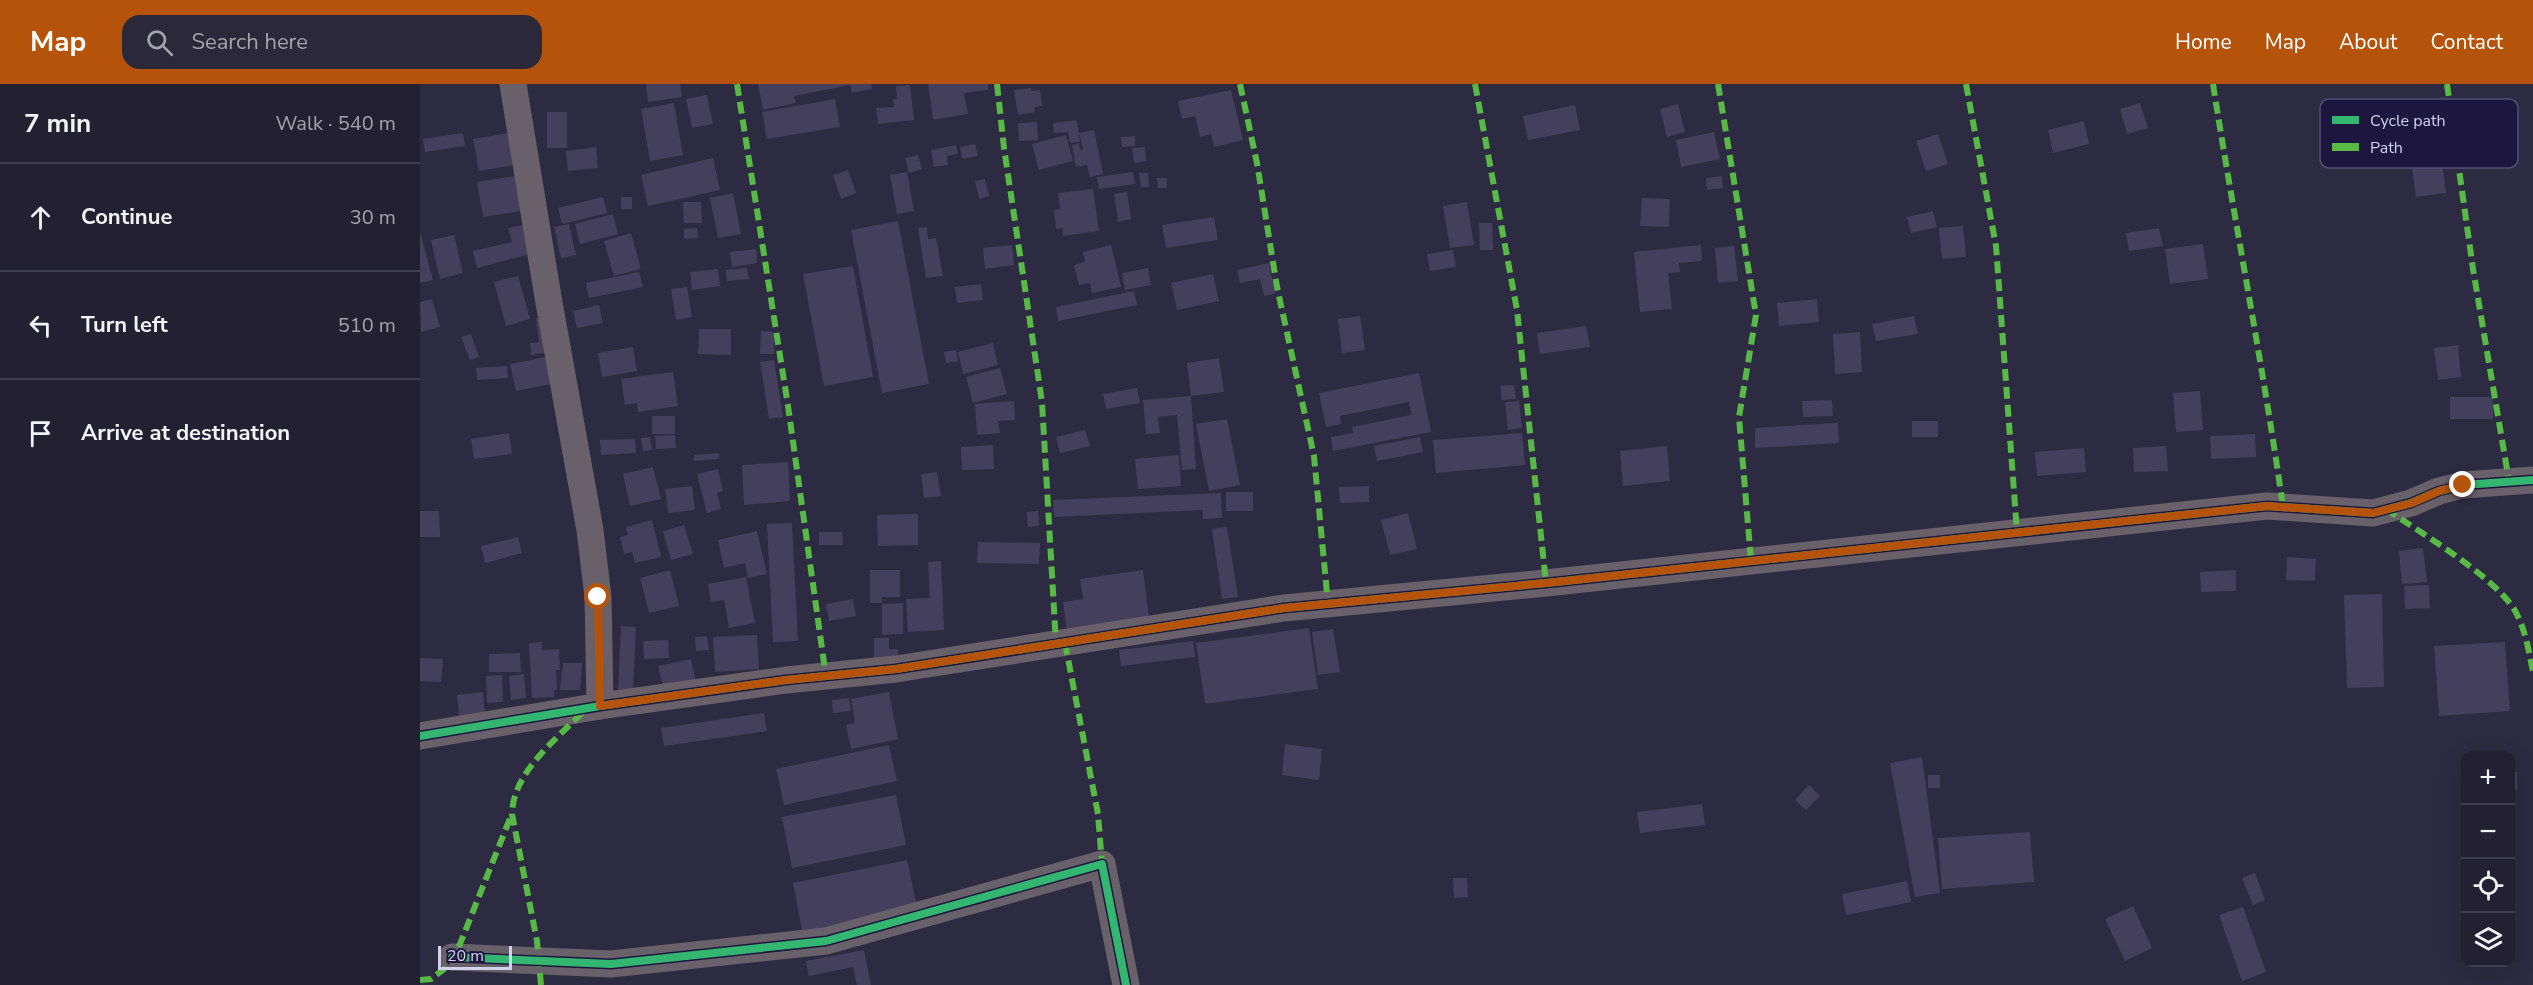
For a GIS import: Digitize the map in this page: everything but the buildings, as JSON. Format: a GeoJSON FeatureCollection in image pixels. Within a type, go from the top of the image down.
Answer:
{"type":"FeatureCollection","features":[{"type":"Feature","properties":{"kind":"street"},"geometry":{"type":"LineString","coordinates":[[513,84],[590,530],[598,597],[600,706]]}},
{"type":"Feature","properties":{"kind":"street"},"geometry":{"type":"LineString","coordinates":[[420,736],[600,706],[786,680],[896,669],[1284,608],[1475,590],[2267,506],[2373,513],[2412,503],[2439,491],[2463,485],[2533,480]]}},
{"type":"Feature","properties":{"kind":"street"},"geometry":{"type":"LineString","coordinates":[[452,957],[611,964],[826,941],[1102,864],[1126,985]]}},
{"type":"Feature","properties":{"kind":"marked path"},"geometry":{"type":"LineString","coordinates":[[737,84],[788,406],[826,677]]}},
{"type":"Feature","properties":{"kind":"marked path"},"geometry":{"type":"LineString","coordinates":[[997,84],[1004,148],[1042,402],[1056,644]]}},
{"type":"Feature","properties":{"kind":"marked path"},"geometry":{"type":"LineString","coordinates":[[1240,84],[1257,163],[1277,287],[1314,456],[1328,604]]}},
{"type":"Feature","properties":{"kind":"marked path"},"geometry":{"type":"LineString","coordinates":[[1475,84],[1517,310],[1546,583]]}},
{"type":"Feature","properties":{"kind":"marked path"},"geometry":{"type":"LineString","coordinates":[[1718,84],[1756,315],[1739,417],[1751,561]]}},
{"type":"Feature","properties":{"kind":"marked path"},"geometry":{"type":"LineString","coordinates":[[1966,84],[1996,246],[2017,533]]}},
{"type":"Feature","properties":{"kind":"marked path"},"geometry":{"type":"LineString","coordinates":[[2213,84],[2283,507]]}},
{"type":"Feature","properties":{"kind":"marked path"},"geometry":{"type":"LineString","coordinates":[[2447,84],[2449,99]]}},
{"type":"Feature","properties":{"kind":"marked path"},"geometry":{"type":"LineString","coordinates":[[2459,168],[2473,269],[2509,481]]}},
{"type":"Feature","properties":{"kind":"marked path"},"geometry":{"type":"LineString","coordinates":[[2386,509],[2455,555],[2504,596],[2514,609],[2521,624],[2533,672]]}},
{"type":"Feature","properties":{"kind":"marked path"},"geometry":{"type":"LineString","coordinates":[[1065,643],[1098,814],[1102,864]]}},
{"type":"Feature","properties":{"kind":"marked path"},"geometry":{"type":"LineString","coordinates":[[541,985],[537,941],[512,814],[514,798],[528,770],[539,756],[586,709]]}},
{"type":"Feature","properties":{"kind":"marked path"},"geometry":{"type":"LineString","coordinates":[[420,980],[431,979],[444,969],[458,949],[511,816]]}},
{"type":"Feature","properties":{"kind":"cycle path"},"geometry":{"type":"LineString","coordinates":[[420,736],[600,706],[786,680],[896,669],[1284,608],[1546,583],[2267,506],[2373,513],[2463,485],[2533,480]]}},
{"type":"Feature","properties":{"kind":"cycle path"},"geometry":{"type":"LineString","coordinates":[[452,957],[611,964],[826,941],[1102,864],[1126,985]]}},
{"type":"Feature","properties":{"kind":"route"},"geometry":{"type":"LineString","coordinates":[[598,597],[600,706],[786,680],[896,669],[1284,608],[1392,599],[2267,506],[2373,513],[2412,503],[2439,491],[2463,485]]}}]}
